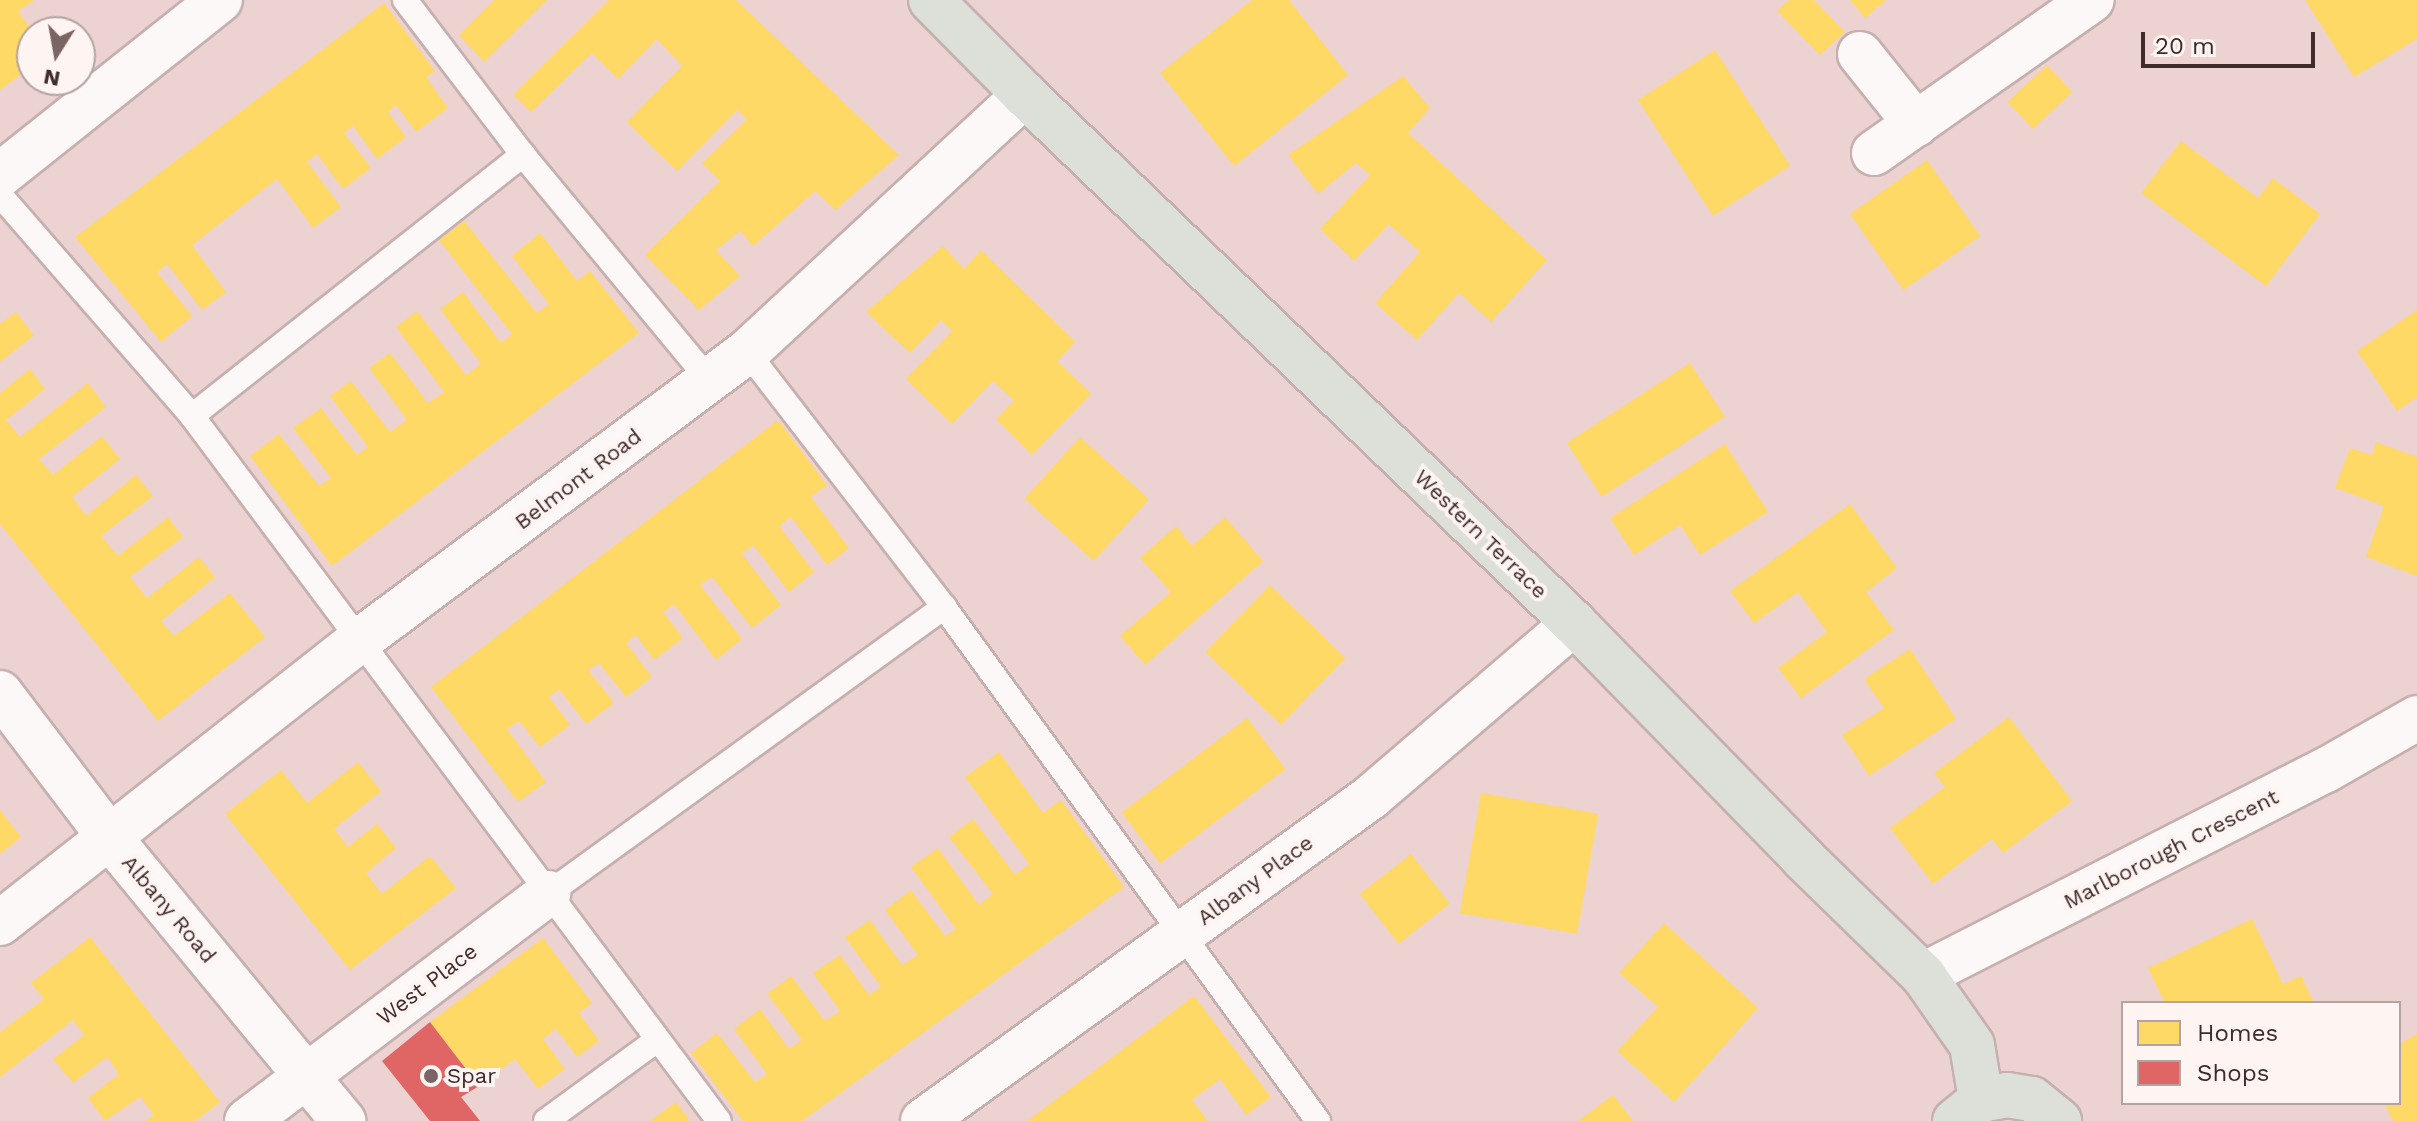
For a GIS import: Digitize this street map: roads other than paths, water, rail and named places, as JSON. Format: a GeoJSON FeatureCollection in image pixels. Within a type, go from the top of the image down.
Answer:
{"type":"FeatureCollection","features":[{"type":"Feature","properties":{"kind":"main road","name":"Western Terrace"},"geometry":{"type":"LineString","coordinates":[[931,0],[1025,95],[1574,623],[1803,858],[1923,975],[1972,1045],[1968,1111]]}},
{"type":"Feature","properties":{"kind":"main road"},"geometry":{"type":"LineString","coordinates":[[1968,1111],[2007,1095],[2032,1099],[2059,1121]]}},
{"type":"Feature","properties":{"kind":"street"},"geometry":{"type":"LineString","coordinates":[[0,175],[220,0]]}},
{"type":"Feature","properties":{"kind":"street"},"geometry":{"type":"LineString","coordinates":[[1874,153],[2092,0]]}},
{"type":"Feature","properties":{"kind":"street"},"geometry":{"type":"LineString","coordinates":[[1860,54],[1916,124]]}},
{"type":"Feature","properties":{"kind":"street","name":"Belmont Road"},"geometry":{"type":"LineString","coordinates":[[0,923],[359,641],[747,352],[1025,95]]}},
{"type":"Feature","properties":{"kind":"street","name":"Albany Place"},"geometry":{"type":"LineString","coordinates":[[923,1121],[1371,797],[1574,623]]}},
{"type":"Feature","properties":{"kind":"street","name":"Albany Road"},"geometry":{"type":"LineString","coordinates":[[0,693],[110,838],[343,1121]]}},
{"type":"Feature","properties":{"kind":"street","name":"Marlborough Crescent"},"geometry":{"type":"LineString","coordinates":[[1923,975],[2326,770],[2417,718]]}},
{"type":"Feature","properties":{"kind":"street","name":"West Place"},"geometry":{"type":"LineString","coordinates":[[247,1121],[549,893]]}},
{"type":"Feature","properties":{"kind":"lane"},"geometry":{"type":"LineString","coordinates":[[405,0],[523,155],[710,381]]}},
{"type":"Feature","properties":{"kind":"lane"},"geometry":{"type":"LineString","coordinates":[[192,416],[523,155]]}},
{"type":"Feature","properties":{"kind":"lane"},"geometry":{"type":"LineString","coordinates":[[0,195],[192,416],[719,1121]]}},
{"type":"Feature","properties":{"kind":"lane"},"geometry":{"type":"LineString","coordinates":[[747,352],[944,607],[1318,1121]]}},
{"type":"Feature","properties":{"kind":"lane"},"geometry":{"type":"LineString","coordinates":[[549,893],[944,607]]}},
{"type":"Feature","properties":{"kind":"lane"},"geometry":{"type":"LineString","coordinates":[[546,1121],[657,1040]]}},
{"type":"Feature","properties":{"kind":"place","name":"Spar"},"geometry":{"type":"Point","coordinates":[431,1076]}}]}
